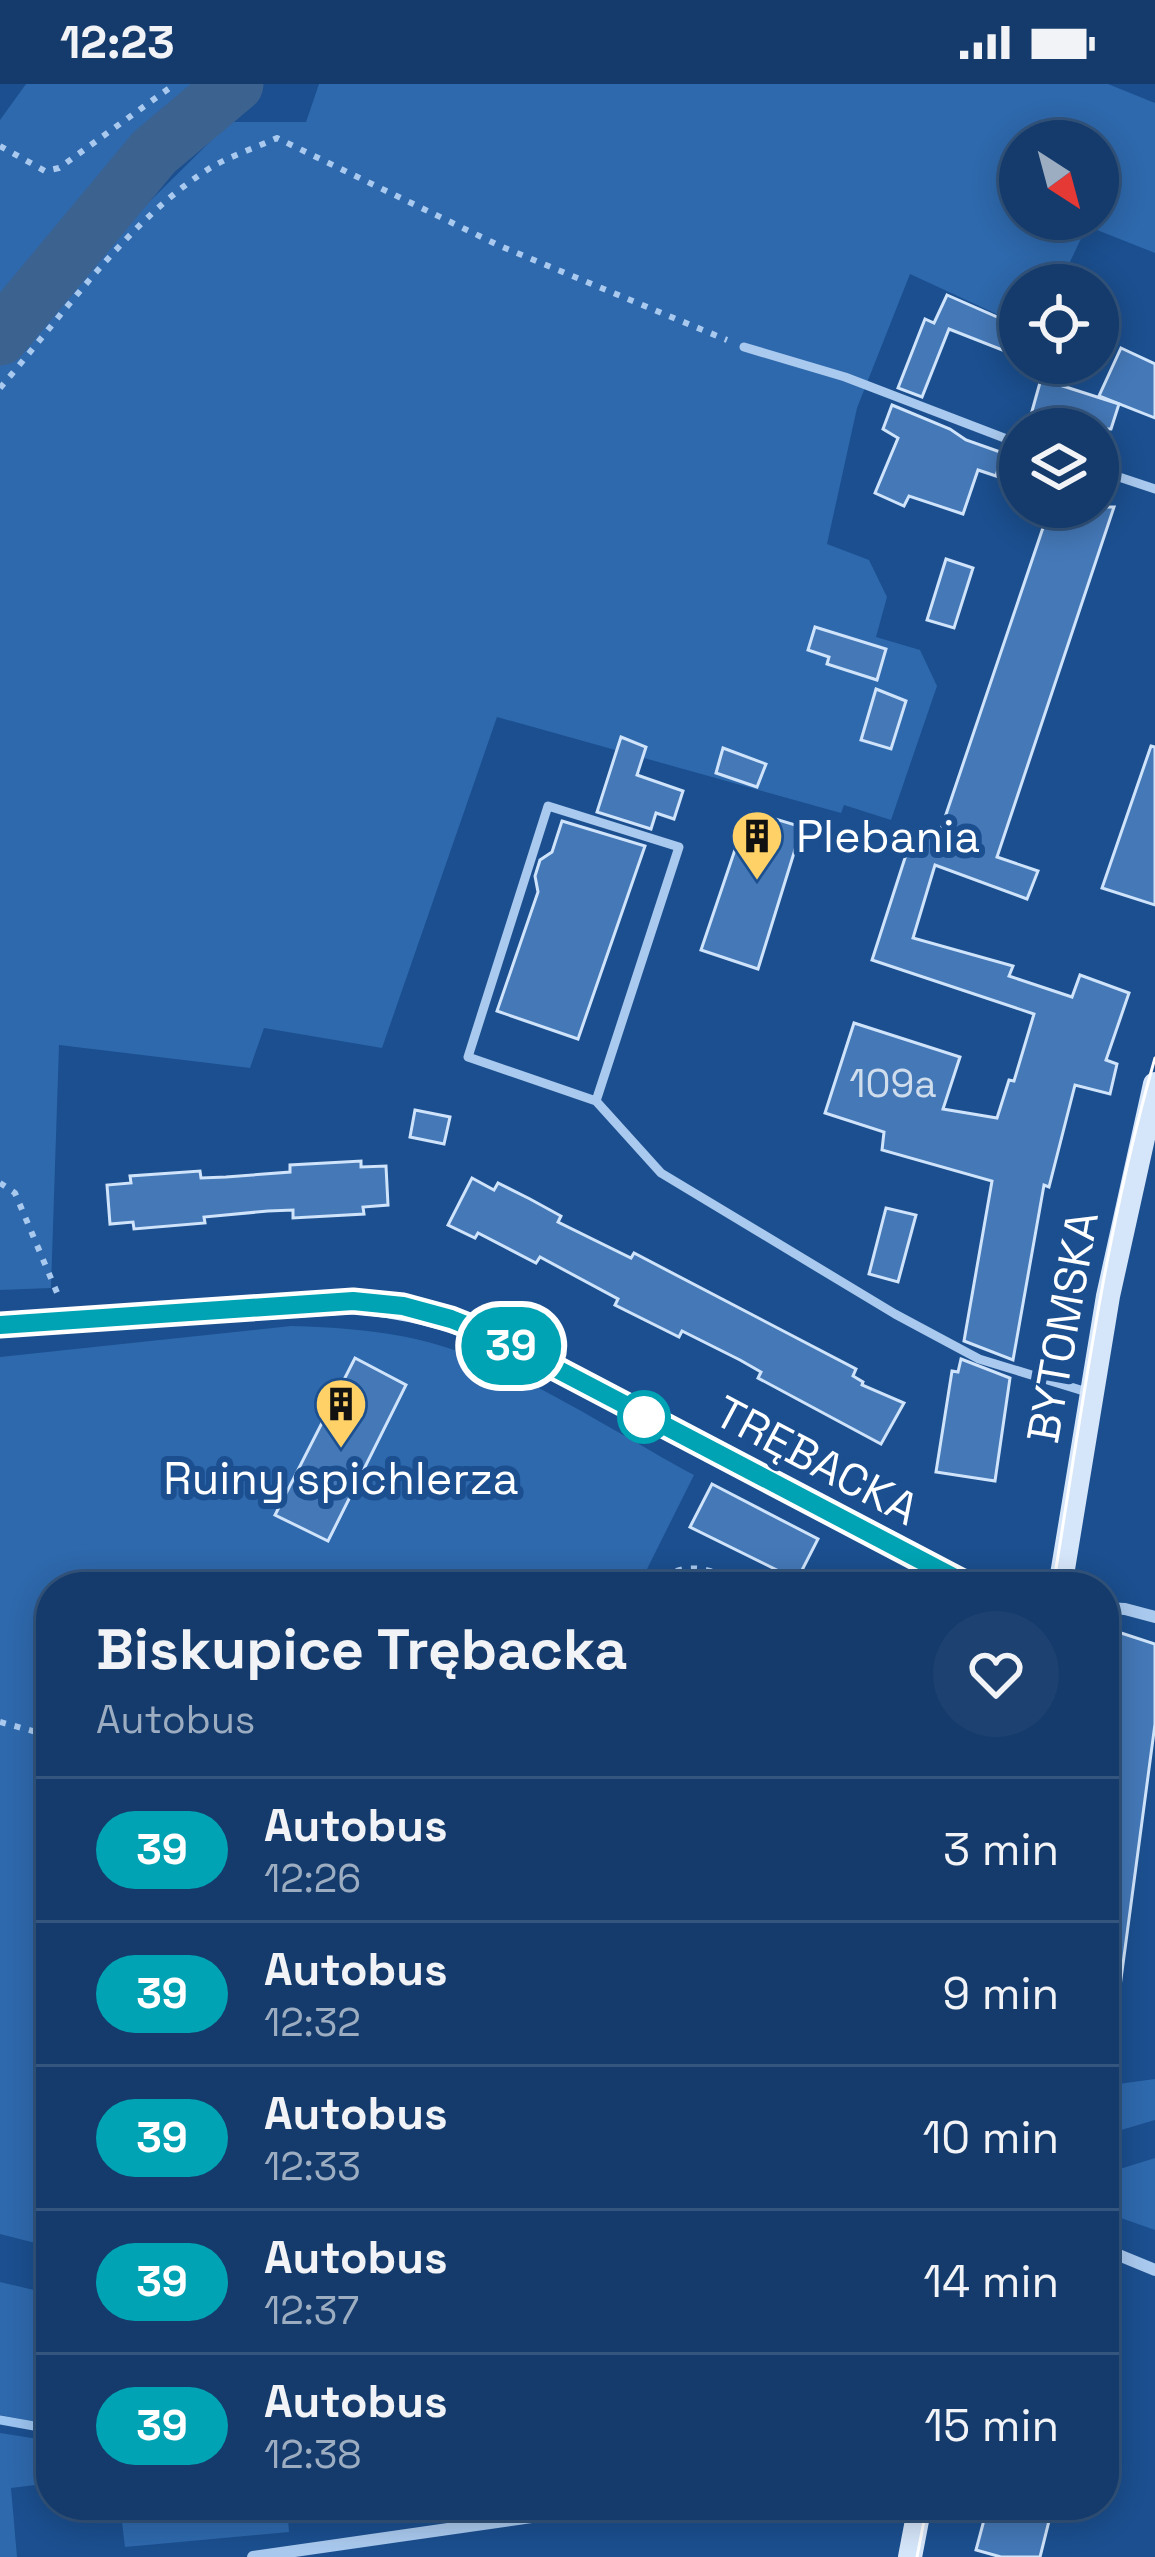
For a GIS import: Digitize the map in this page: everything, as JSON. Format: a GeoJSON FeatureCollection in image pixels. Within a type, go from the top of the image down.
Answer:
{"type":"FeatureCollection","features":[{"type":"Feature","properties":{"kind":"street","name":"BYTOMSKA"},"geometry":{"type":"LineString","coordinates":[[1062,1572],[1126,1202],[1155,1084]]}},
{"type":"Feature","properties":{"kind":"street","name":"TRĘBACKA"},"geometry":{"type":"LineString","coordinates":[[0,1325],[353,1301],[419,1310],[496,1337],[942,1572]]}},
{"type":"Feature","properties":{"kind":"street"},"geometry":{"type":"LineString","coordinates":[[1119,1609],[1155,1617]]}},
{"type":"Feature","properties":{"kind":"street"},"geometry":{"type":"LineString","coordinates":[[1119,2255],[1155,2270]]}},
{"type":"Feature","properties":{"kind":"street"},"geometry":{"type":"LineString","coordinates":[[253,2557],[511,2520]]}},
{"type":"Feature","properties":{"kind":"street"},"geometry":{"type":"LineString","coordinates":[[910,2557],[917,2520]]}},
{"type":"Feature","properties":{"kind":"lane"},"geometry":{"type":"LineString","coordinates":[[744,347],[845,377],[999,436]]}},
{"type":"Feature","properties":{"kind":"lane"},"geometry":{"type":"LineString","coordinates":[[1119,477],[1155,489]]}},
{"type":"Feature","properties":{"kind":"lane"},"geometry":{"type":"LineString","coordinates":[[596,1101],[679,847],[548,806],[468,1057],[596,1101],[661,1173],[979,1360],[1092,1393]]}},
{"type":"Feature","properties":{"kind":"path"},"geometry":{"type":"LineString","coordinates":[[0,146],[45,171],[59,169],[175,84]]}},
{"type":"Feature","properties":{"kind":"path"},"geometry":{"type":"LineString","coordinates":[[0,388],[104,265],[163,204],[211,168],[277,138],[500,246],[744,347]]}},
{"type":"Feature","properties":{"kind":"path"},"geometry":{"type":"LineString","coordinates":[[0,1183],[15,1193],[58,1296]]}},
{"type":"Feature","properties":{"kind":"path"},"geometry":{"type":"LineString","coordinates":[[672,1572],[718,1572]]}},
{"type":"Feature","properties":{"kind":"path"},"geometry":{"type":"LineString","coordinates":[[0,1722],[36,1732]]}},
{"type":"Feature","properties":{"kind":"shaded area"},"geometry":{"type":"Polygon","coordinates":[[[26,84],[193,84],[104,170],[0,305],[0,120],[26,84]]]}},
{"type":"Feature","properties":{"kind":"shaded area"},"geometry":{"type":"Polygon","coordinates":[[[319,84],[1108,84],[1155,103],[1155,253],[1119,239],[1119,120],[999,120],[999,240],[1080,240],[1069,264],[999,264],[999,315],[910,274],[857,408],[827,544],[869,560],[887,597],[876,637],[920,650],[937,686],[891,820],[844,805],[841,813],[497,717],[382,1048],[264,1028],[250,1068],[59,1045],[51,1288],[0,1290],[0,358],[58,292],[230,122],[306,122],[319,84]]]}},
{"type":"Feature","properties":{"kind":"shaded area"},"geometry":{"type":"Polygon","coordinates":[[[291,1326],[388,1334],[488,1363],[694,1475],[646,1572],[36,1572],[36,2243],[0,2234],[0,1357],[291,1326]]]}},
{"type":"Feature","properties":{"kind":"shaded area"},"geometry":{"type":"Polygon","coordinates":[[[1155,2079],[1155,2120],[1119,2131],[1119,2084],[1155,2079]]]}},
{"type":"Feature","properties":{"kind":"shaded area"},"geometry":{"type":"Polygon","coordinates":[[[1155,2158],[1155,2230],[1119,2217],[1119,2169],[1155,2158]]]}},
{"type":"Feature","properties":{"kind":"shaded area"},"geometry":{"type":"Polygon","coordinates":[[[0,2282],[36,2290],[36,2422],[0,2415],[0,2282]]]}},
{"type":"Feature","properties":{"kind":"shaded area"},"geometry":{"type":"Polygon","coordinates":[[[0,2433],[36,2439],[36,2485],[11,2488],[17,2557],[0,2557],[0,2433]]]}},
{"type":"Feature","properties":{"kind":"shaded area"},"geometry":{"type":"Polygon","coordinates":[[[122,2520],[288,2520],[289,2532],[125,2547],[122,2520]]]}},
{"type":"Feature","properties":{"kind":"building"},"geometry":{"type":"Polygon","coordinates":[[[947,295],[999,318],[999,349],[949,329],[922,397],[898,388],[925,319],[934,323],[947,295]]]}},
{"type":"Feature","properties":{"kind":"building"},"geometry":{"type":"Polygon","coordinates":[[[1121,348],[1155,364],[1155,418],[1099,396],[1104,384],[1119,384],[1121,348]]]}},
{"type":"Feature","properties":{"kind":"building"},"geometry":{"type":"Polygon","coordinates":[[[1040,384],[1057,384],[1119,404],[1118,408],[1033,408],[1040,384]]]}},
{"type":"Feature","properties":{"kind":"building"},"geometry":{"type":"Polygon","coordinates":[[[892,405],[950,429],[999,452],[996,476],[978,470],[963,514],[909,496],[904,506],[875,493],[898,438],[883,429],[892,405]]]}},
{"type":"Feature","properties":{"kind":"building"},"geometry":{"type":"Polygon","coordinates":[[[1043,528],[1107,528],[997,857],[1038,871],[1027,899],[935,865],[913,938],[1013,966],[1009,976],[1072,997],[1080,975],[1129,993],[1106,1060],[1117,1064],[1110,1094],[1075,1085],[1049,1187],[1044,1185],[1013,1360],[964,1341],[992,1181],[882,1150],[884,1132],[825,1113],[854,1023],[960,1057],[943,1109],[997,1118],[1009,1080],[1014,1081],[1034,1014],[872,960],[914,830],[938,838],[1043,528]]]}},
{"type":"Feature","properties":{"kind":"building"},"geometry":{"type":"Polygon","coordinates":[[[946,559],[973,568],[954,628],[927,620],[946,559]]]}},
{"type":"Feature","properties":{"kind":"building"},"geometry":{"type":"Polygon","coordinates":[[[815,627],[886,649],[877,680],[827,664],[829,657],[808,650],[815,627]]]}},
{"type":"Feature","properties":{"kind":"building"},"geometry":{"type":"Polygon","coordinates":[[[876,689],[906,701],[891,749],[861,740],[876,689]]]}},
{"type":"Feature","properties":{"kind":"building"},"geometry":{"type":"Polygon","coordinates":[[[621,737],[646,747],[637,775],[683,791],[674,819],[656,813],[651,829],[597,812],[621,737]]]}},
{"type":"Feature","properties":{"kind":"building"},"geometry":{"type":"Polygon","coordinates":[[[1151,746],[1155,747],[1155,905],[1102,888],[1151,746]]]}},
{"type":"Feature","properties":{"kind":"building"},"geometry":{"type":"Polygon","coordinates":[[[723,748],[766,764],[757,787],[716,773],[723,748]]]}},
{"type":"Feature","properties":{"kind":"building","name":"Plebania"},"geometry":{"type":"Polygon","coordinates":[[[752,812],[802,827],[758,969],[701,950],[752,812]]]}},
{"type":"Feature","properties":{"kind":"building"},"geometry":{"type":"Polygon","coordinates":[[[562,821],[645,846],[578,1039],[497,1011],[538,892],[535,876],[540,860],[552,852],[562,821]]]}},
{"type":"Feature","properties":{"kind":"building"},"geometry":{"type":"Polygon","coordinates":[[[415,1110],[450,1117],[444,1144],[410,1137],[415,1110]]]}},
{"type":"Feature","properties":{"kind":"building"},"geometry":{"type":"Polygon","coordinates":[[[361,1161],[361,1167],[386,1166],[388,1205],[363,1207],[364,1214],[293,1218],[293,1210],[204,1217],[205,1223],[134,1229],[133,1222],[110,1224],[107,1185],[131,1183],[130,1176],[200,1171],[201,1178],[226,1177],[290,1172],[290,1165],[361,1161]]]}},
{"type":"Feature","properties":{"kind":"building"},"geometry":{"type":"Polygon","coordinates":[[[472,1178],[494,1190],[498,1183],[561,1216],[558,1222],[631,1258],[634,1253],[856,1369],[853,1376],[862,1385],[904,1403],[881,1444],[758,1378],[761,1372],[740,1360],[615,1305],[618,1299],[540,1257],[536,1263],[478,1233],[475,1238],[448,1225],[472,1178]]]}},
{"type":"Feature","properties":{"kind":"building"},"geometry":{"type":"Polygon","coordinates":[[[886,1208],[916,1215],[898,1282],[869,1274],[886,1208]]]}},
{"type":"Feature","properties":{"kind":"building","name":"Ruiny spichlerza"},"geometry":{"type":"Polygon","coordinates":[[[355,1358],[406,1385],[328,1541],[275,1515],[355,1358]]]}},
{"type":"Feature","properties":{"kind":"building"},"geometry":{"type":"Polygon","coordinates":[[[961,1359],[1010,1378],[995,1481],[936,1472],[952,1371],[958,1372],[961,1359]]]}},
{"type":"Feature","properties":{"kind":"building"},"geometry":{"type":"Polygon","coordinates":[[[712,1484],[818,1539],[801,1572],[781,1572],[690,1527],[712,1484]]]}},
{"type":"Feature","properties":{"kind":"building"},"geometry":{"type":"Polygon","coordinates":[[[1119,1632],[1155,1644],[1155,1724],[1119,1994],[1119,1632]]]}},
{"type":"Feature","properties":{"kind":"building"},"geometry":{"type":"Polygon","coordinates":[[[984,2520],[1049,2520],[1040,2557],[1001,2557],[976,2550],[984,2520]]]}},
{"type":"Feature","properties":{"kind":"waterway"},"geometry":{"type":"LineString","coordinates":[[0,337],[154,152],[235,84]]}},
{"type":"Feature","properties":{"kind":"waterway"},"geometry":{"type":"LineString","coordinates":[[0,2420],[36,2426]]}},
{"type":"Feature","properties":{"kind":"tram line"},"geometry":{"type":"LineString","coordinates":[[1055,1572],[1108,1255],[1155,1058]]}},
{"type":"Feature","properties":{"kind":"tram line"},"geometry":{"type":"LineString","coordinates":[[917,2557],[924,2520]]}},
{"type":"Feature","properties":{"kind":"bus line","name":"39"},"geometry":{"type":"LineString","coordinates":[[0,1325],[353,1301],[427,1312],[496,1337],[940,1572]]}},
{"type":"Feature","properties":{"kind":"place","name":"Plebania"},"geometry":{"type":"Point","coordinates":[757,882]}},
{"type":"Feature","properties":{"kind":"place","name":"Ruiny spichlerza"},"geometry":{"type":"Point","coordinates":[341,1450]}}]}
